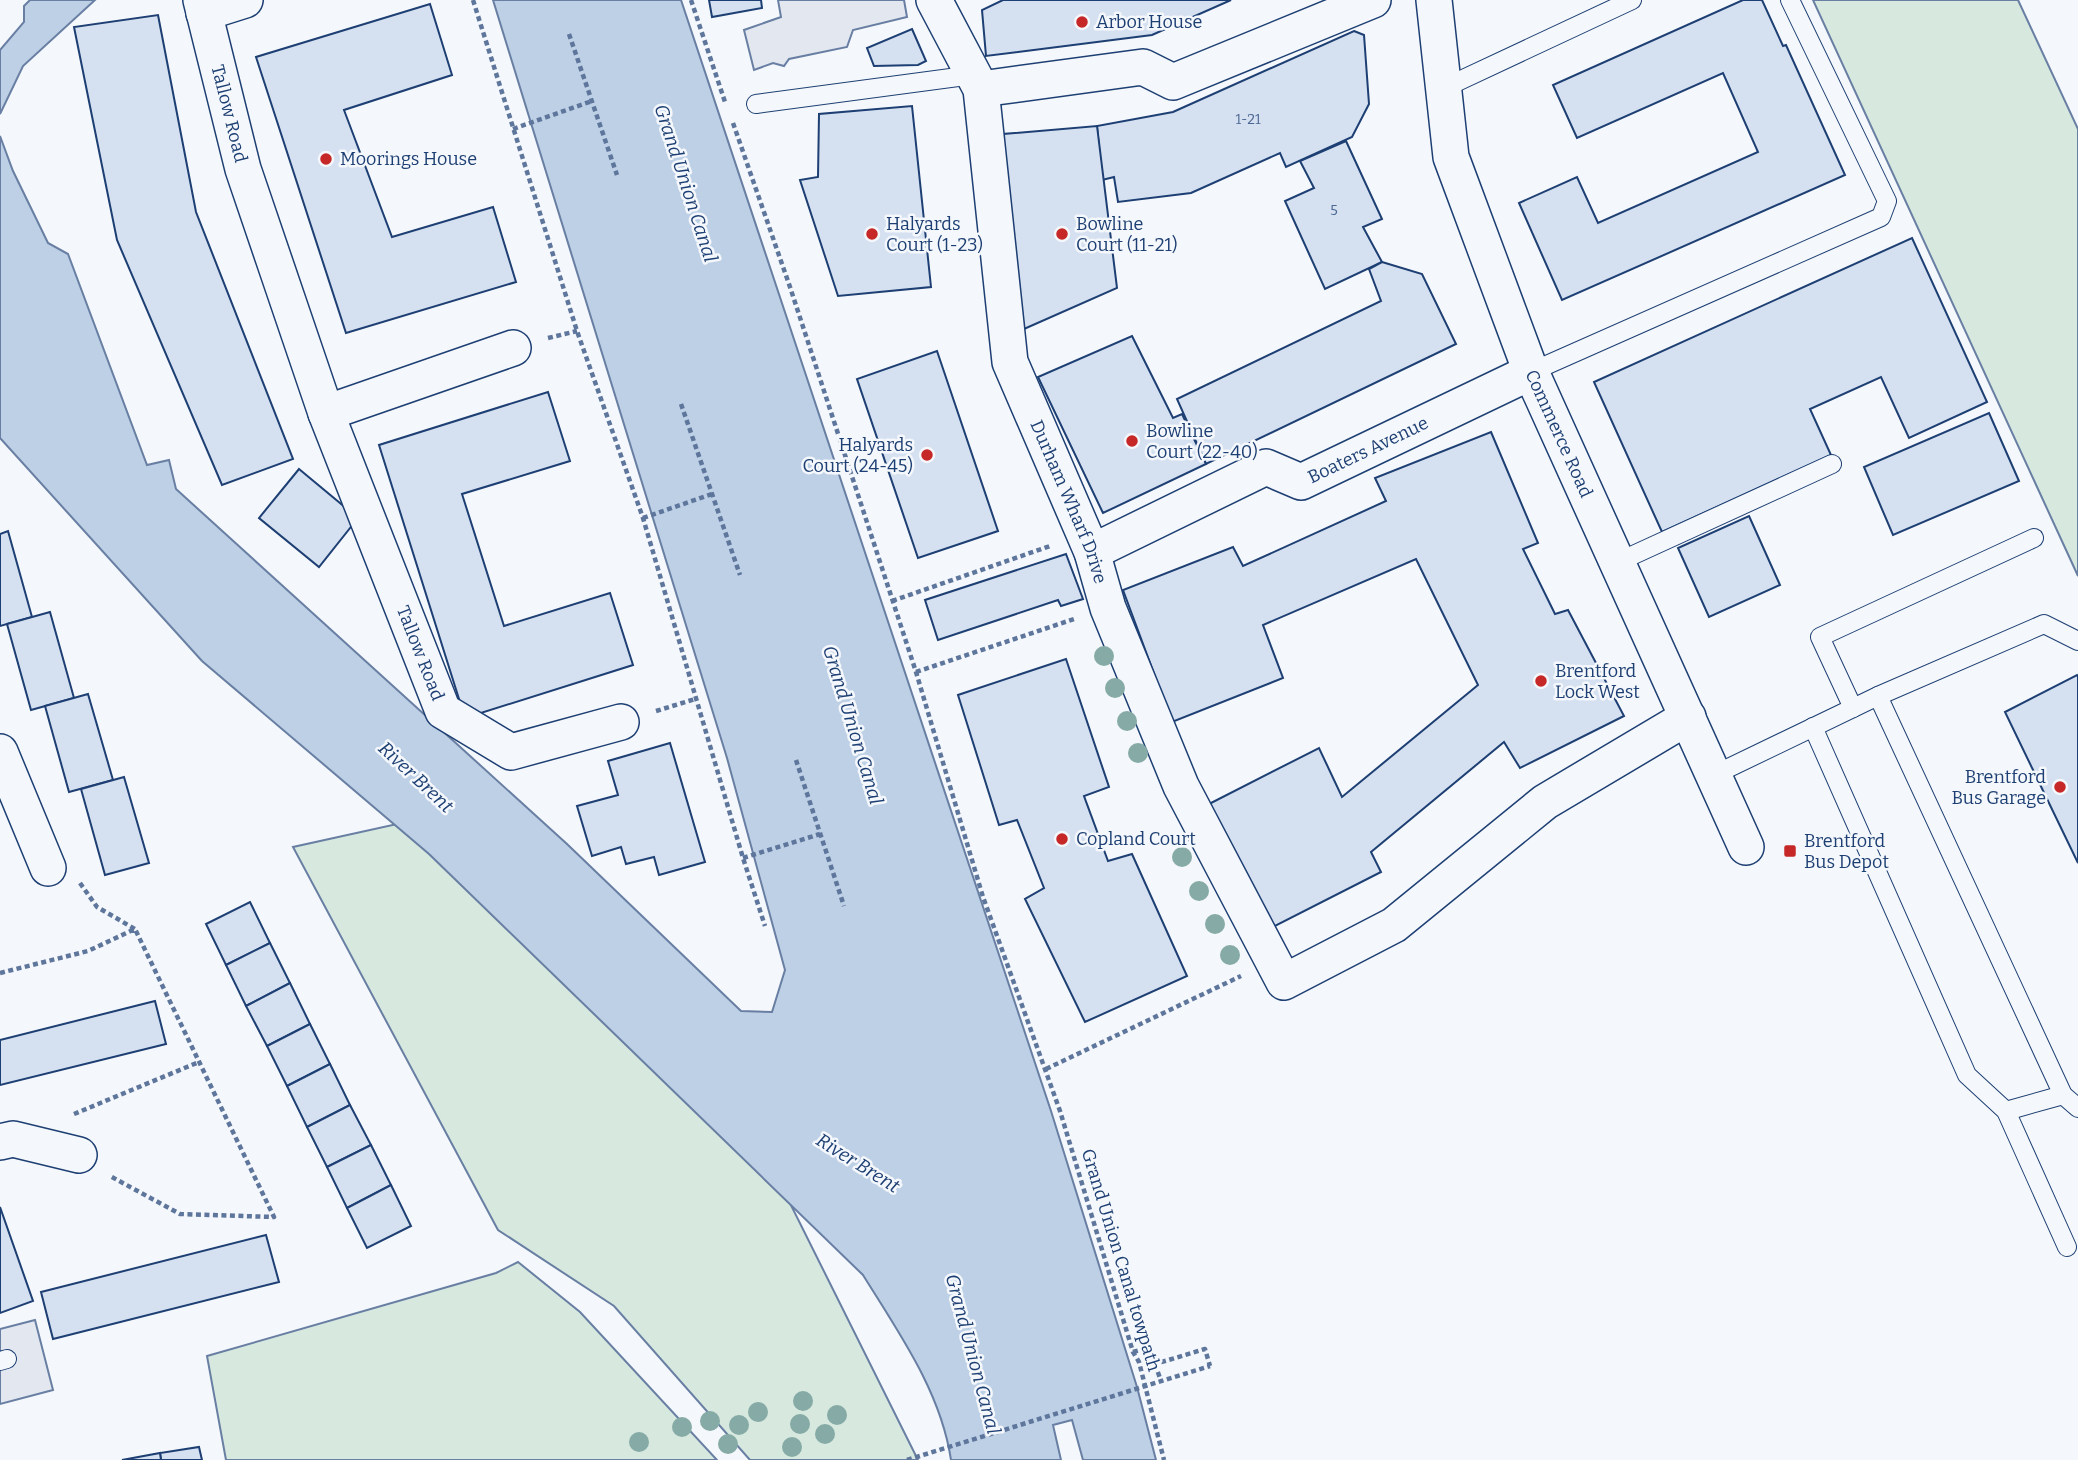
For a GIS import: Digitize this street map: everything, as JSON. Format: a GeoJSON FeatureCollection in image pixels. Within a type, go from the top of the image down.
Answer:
{"type":"FeatureCollection","features":[{"type":"Feature","properties":{"kind":"street","name":"Tallow Road"},"geometry":{"type":"LineString","coordinates":[[244,0],[202,7],[243,169],[326,413],[443,711],[511,752],[621,722]]}},
{"type":"Feature","properties":{"kind":"street","name":"Durham Wharf Drive"},"geometry":{"type":"LineString","coordinates":[[934,0],[977,82],[1010,362],[1088,543],[1108,608],[1181,786],[1279,971]]}},
{"type":"Feature","properties":{"kind":"street"},"geometry":{"type":"LineString","coordinates":[[977,82],[1143,67],[1173,82],[1373,0]]}},
{"type":"Feature","properties":{"kind":"street","name":"Commerce Road"},"geometry":{"type":"LineString","coordinates":[[1434,0],[1451,157],[1531,372],[1746,847]]}},
{"type":"Feature","properties":{"kind":"street"},"geometry":{"type":"LineString","coordinates":[[326,413],[513,348]]}},
{"type":"Feature","properties":{"kind":"street","name":"Boaters Avenue"},"geometry":{"type":"LineString","coordinates":[[1088,543],[1266,467],[1301,482],[1531,372]]}},
{"type":"Feature","properties":{"kind":"street"},"geometry":{"type":"LineString","coordinates":[[1279,971],[1394,925],[1545,802],[1688,717]]}},
{"type":"Feature","properties":{"kind":"street"},"geometry":{"type":"LineString","coordinates":[[0,752],[48,868]]}},
{"type":"Feature","properties":{"kind":"street"},"geometry":{"type":"LineString","coordinates":[[7,1140],[79,1155]]}},
{"type":"Feature","properties":{"kind":"lane"},"geometry":{"type":"LineString","coordinates":[[1444,88],[1632,0]]}},
{"type":"Feature","properties":{"kind":"lane"},"geometry":{"type":"LineString","coordinates":[[1531,372],[1881,217],[1888,201],[1790,0]]}},
{"type":"Feature","properties":{"kind":"lane"},"geometry":{"type":"LineString","coordinates":[[756,104],[977,82]]}},
{"type":"Feature","properties":{"kind":"lane"},"geometry":{"type":"LineString","coordinates":[[1618,562],[1832,464]]}},
{"type":"Feature","properties":{"kind":"lane"},"geometry":{"type":"LineString","coordinates":[[1853,708],[1820,637],[2034,538]]}},
{"type":"Feature","properties":{"kind":"lane"},"geometry":{"type":"LineString","coordinates":[[1714,775],[1878,696],[2044,624],[2078,641]]}},
{"type":"Feature","properties":{"kind":"lane"},"geometry":{"type":"LineString","coordinates":[[1878,696],[2063,1095],[2078,1108]]}},
{"type":"Feature","properties":{"kind":"lane"},"geometry":{"type":"LineString","coordinates":[[1813,727],[1967,1075],[2006,1111],[2067,1247]]}},
{"type":"Feature","properties":{"kind":"lane"},"geometry":{"type":"LineString","coordinates":[[2006,1111],[2063,1095]]}},
{"type":"Feature","properties":{"kind":"path"},"geometry":{"type":"LineString","coordinates":[[473,0],[577,331],[643,518],[765,926]]}},
{"type":"Feature","properties":{"kind":"path","name":"Grand Union Canal towpath"},"geometry":{"type":"LineString","coordinates":[[691,0],[790,287],[916,672],[984,897],[1046,1069],[1133,1352],[1139,1362],[1164,1460]]}},
{"type":"Feature","properties":{"kind":"path"},"geometry":{"type":"LineString","coordinates":[[569,34],[617,175]]}},
{"type":"Feature","properties":{"kind":"path"},"geometry":{"type":"LineString","coordinates":[[513,129],[592,101]]}},
{"type":"Feature","properties":{"kind":"path"},"geometry":{"type":"LineString","coordinates":[[681,404],[740,575]]}},
{"type":"Feature","properties":{"kind":"path"},"geometry":{"type":"LineString","coordinates":[[643,518],[712,494]]}},
{"type":"Feature","properties":{"kind":"path"},"geometry":{"type":"LineString","coordinates":[[892,601],[1088,543]]}},
{"type":"Feature","properties":{"kind":"path"},"geometry":{"type":"LineString","coordinates":[[916,672],[1108,608]]}},
{"type":"Feature","properties":{"kind":"path"},"geometry":{"type":"LineString","coordinates":[[796,760],[844,906]]}},
{"type":"Feature","properties":{"kind":"path"},"geometry":{"type":"LineString","coordinates":[[743,858],[820,834]]}},
{"type":"Feature","properties":{"kind":"path"},"geometry":{"type":"LineString","coordinates":[[48,868],[83,885],[97,907],[135,929],[274,1217],[180,1214],[114,1179],[79,1155]]}},
{"type":"Feature","properties":{"kind":"path"},"geometry":{"type":"LineString","coordinates":[[0,973],[88,951],[135,929]]}},
{"type":"Feature","properties":{"kind":"path"},"geometry":{"type":"LineString","coordinates":[[1046,1069],[1279,971]]}},
{"type":"Feature","properties":{"kind":"path"},"geometry":{"type":"LineString","coordinates":[[7,1140],[199,1062]]}},
{"type":"Feature","properties":{"kind":"path"},"geometry":{"type":"LineString","coordinates":[[1133,1352],[1151,1347],[1161,1381]]}},
{"type":"Feature","properties":{"kind":"path"},"geometry":{"type":"LineString","coordinates":[[907,1460],[1210,1366],[1205,1349],[1155,1364]]}},
{"type":"Feature","properties":{"kind":"shaded area"},"geometry":{"type":"Polygon","coordinates":[[[778,0],[904,0],[907,17],[853,30],[847,47],[789,59],[784,66],[773,63],[754,70],[744,30],[781,17],[778,0]]]}},
{"type":"Feature","properties":{"kind":"shaded area"},"geometry":{"type":"Polygon","coordinates":[[[1813,0],[2018,0],[2078,129],[2078,576],[1813,0]]]}},
{"type":"Feature","properties":{"kind":"shaded area"},"geometry":{"type":"Polygon","coordinates":[[[406,822],[767,1157],[918,1460],[750,1460],[614,1306],[498,1230],[293,847],[406,822]]]}},
{"type":"Feature","properties":{"kind":"shaded area"},"geometry":{"type":"Polygon","coordinates":[[[518,1262],[580,1312],[717,1460],[226,1460],[207,1356],[496,1273],[518,1262]]]}},
{"type":"Feature","properties":{"kind":"shaded area"},"geometry":{"type":"Polygon","coordinates":[[[35,1320],[53,1390],[0,1404],[0,1329],[35,1320]]]}},
{"type":"Feature","properties":{"kind":"water"},"geometry":{"type":"Polygon","coordinates":[[[30,0],[95,0],[23,66],[0,114],[0,50],[24,22],[24,6],[30,0]]]}},
{"type":"Feature","properties":{"kind":"water"},"geometry":{"type":"Polygon","coordinates":[[[493,0],[681,0],[1051,1111],[1137,1387],[1156,1460],[1083,1460],[1072,1420],[1053,1425],[1061,1460],[951,1460],[946,1435],[928,1387],[904,1341],[863,1275],[429,854],[202,661],[0,438],[0,136],[13,171],[48,243],[68,254],[147,465],[169,460],[176,489],[567,844],[741,1011],[772,1012],[785,970],[727,758],[493,0]]]}},
{"type":"Feature","properties":{"kind":"building"},"geometry":{"type":"Polygon","coordinates":[[[709,0],[761,0],[762,8],[712,17],[709,0]]]}},
{"type":"Feature","properties":{"kind":"building","name":"Arbor House"},"geometry":{"type":"Polygon","coordinates":[[[1003,0],[1231,0],[1152,35],[986,56],[982,10],[1003,0]]]}},
{"type":"Feature","properties":{"kind":"building"},"geometry":{"type":"Polygon","coordinates":[[[1743,0],[1762,0],[1783,46],[1786,45],[1845,175],[1562,300],[1519,203],[1577,177],[1598,223],[1758,152],[1723,73],[1577,138],[1553,85],[1743,0]]]}},
{"type":"Feature","properties":{"kind":"building","name":"Moorings House"},"geometry":{"type":"Polygon","coordinates":[[[430,4],[452,75],[344,110],[392,237],[493,207],[516,282],[346,333],[256,57],[430,4]]]}},
{"type":"Feature","properties":{"kind":"building"},"geometry":{"type":"Polygon","coordinates":[[[158,15],[196,212],[293,459],[222,485],[117,240],[74,27],[158,15]]]}},
{"type":"Feature","properties":{"kind":"building"},"geometry":{"type":"Polygon","coordinates":[[[912,29],[926,61],[918,65],[874,66],[867,48],[912,29]]]}},
{"type":"Feature","properties":{"kind":"building"},"geometry":{"type":"Polygon","coordinates":[[[1354,31],[1364,35],[1369,104],[1352,137],[1286,167],[1280,153],[1191,193],[1118,202],[1114,177],[1102,180],[1097,126],[1173,112],[1354,31]]]}},
{"type":"Feature","properties":{"kind":"building","name":"Halyards Court (1-23)"},"geometry":{"type":"Polygon","coordinates":[[[912,106],[931,287],[838,296],[800,180],[818,177],[819,114],[912,106]]]}},
{"type":"Feature","properties":{"kind":"building","name":"Bowline Court (11-21)"},"geometry":{"type":"Polygon","coordinates":[[[1097,126],[1117,288],[1024,329],[1003,134],[1097,126]]]}},
{"type":"Feature","properties":{"kind":"building"},"geometry":{"type":"Polygon","coordinates":[[[1346,141],[1382,219],[1363,227],[1382,262],[1325,289],[1285,201],[1314,188],[1300,161],[1346,141]]]}},
{"type":"Feature","properties":{"kind":"building"},"geometry":{"type":"Polygon","coordinates":[[[1912,238],[1987,402],[1909,438],[1881,377],[1810,409],[1831,455],[1662,532],[1594,382],[1912,238]]]}},
{"type":"Feature","properties":{"kind":"building"},"geometry":{"type":"Polygon","coordinates":[[[1382,262],[1422,274],[1456,344],[1206,464],[1177,399],[1381,301],[1369,269],[1382,262]]]}},
{"type":"Feature","properties":{"kind":"building","name":"Bowline Court (22-40)"},"geometry":{"type":"Polygon","coordinates":[[[1132,336],[1173,418],[1182,414],[1206,464],[1103,513],[1038,377],[1132,336]]]}},
{"type":"Feature","properties":{"kind":"building","name":"Halyards Court (24-45)"},"geometry":{"type":"Polygon","coordinates":[[[937,351],[998,531],[918,558],[857,379],[937,351]]]}},
{"type":"Feature","properties":{"kind":"building"},"geometry":{"type":"Polygon","coordinates":[[[548,392],[570,461],[462,494],[504,626],[610,593],[633,665],[465,718],[379,445],[548,392]]]}},
{"type":"Feature","properties":{"kind":"building"},"geometry":{"type":"Polygon","coordinates":[[[1989,413],[2019,481],[1893,535],[1864,467],[1989,413]]]}},
{"type":"Feature","properties":{"kind":"building","name":"Brentford Lock West"},"geometry":{"type":"Polygon","coordinates":[[[1491,432],[1538,543],[1523,549],[1555,614],[1568,610],[1624,716],[1520,768],[1504,742],[1371,852],[1381,872],[1273,927],[1209,804],[1319,748],[1342,797],[1478,685],[1416,559],[1263,625],[1283,678],[1172,722],[1123,590],[1233,547],[1243,566],[1386,501],[1375,478],[1491,432]]]}},
{"type":"Feature","properties":{"kind":"building"},"geometry":{"type":"Polygon","coordinates":[[[299,469],[358,518],[319,567],[259,518],[299,469]]]}},
{"type":"Feature","properties":{"kind":"building"},"geometry":{"type":"Polygon","coordinates":[[[1749,516],[1780,585],[1709,617],[1678,548],[1749,516]]]}},
{"type":"Feature","properties":{"kind":"building"},"geometry":{"type":"Polygon","coordinates":[[[8,531],[32,617],[0,626],[0,534],[8,531]]]}},
{"type":"Feature","properties":{"kind":"building"},"geometry":{"type":"Polygon","coordinates":[[[1066,554],[1083,599],[1061,606],[1058,600],[938,640],[925,600],[1066,554]]]}},
{"type":"Feature","properties":{"kind":"building"},"geometry":{"type":"Polygon","coordinates":[[[50,612],[74,698],[31,710],[7,624],[50,612]]]}},
{"type":"Feature","properties":{"kind":"building","name":"Copland Court"},"geometry":{"type":"Polygon","coordinates":[[[1066,659],[1109,787],[1084,796],[1108,861],[1132,854],[1187,976],[1085,1022],[1025,899],[1044,888],[1017,820],[999,825],[958,695],[1066,659]]]}},
{"type":"Feature","properties":{"kind":"building","name":"Brentford Bus Garage"},"geometry":{"type":"Polygon","coordinates":[[[2077,675],[2078,677],[2078,863],[2005,712],[2077,675]]]}},
{"type":"Feature","properties":{"kind":"building"},"geometry":{"type":"Polygon","coordinates":[[[88,694],[113,780],[69,792],[45,706],[88,694]]]}},
{"type":"Feature","properties":{"kind":"building"},"geometry":{"type":"Polygon","coordinates":[[[670,743],[705,862],[659,875],[654,857],[626,864],[621,847],[592,856],[577,806],[618,795],[608,761],[670,743]]]}},
{"type":"Feature","properties":{"kind":"building"},"geometry":{"type":"Polygon","coordinates":[[[124,777],[149,863],[105,875],[81,789],[124,777]]]}},
{"type":"Feature","properties":{"kind":"building"},"geometry":{"type":"Polygon","coordinates":[[[250,902],[270,943],[226,965],[206,924],[250,902]]]}},
{"type":"Feature","properties":{"kind":"building"},"geometry":{"type":"Polygon","coordinates":[[[270,943],[290,983],[246,1006],[226,965],[270,943]]]}},
{"type":"Feature","properties":{"kind":"building"},"geometry":{"type":"Polygon","coordinates":[[[290,983],[310,1024],[267,1046],[246,1006],[290,983]]]}},
{"type":"Feature","properties":{"kind":"building"},"geometry":{"type":"Polygon","coordinates":[[[155,1001],[166,1044],[0,1085],[0,1040],[155,1001]]]}},
{"type":"Feature","properties":{"kind":"building"},"geometry":{"type":"Polygon","coordinates":[[[310,1024],[330,1064],[287,1086],[267,1046],[310,1024]]]}},
{"type":"Feature","properties":{"kind":"building"},"geometry":{"type":"Polygon","coordinates":[[[330,1064],[350,1105],[307,1127],[287,1086],[330,1064]]]}},
{"type":"Feature","properties":{"kind":"building"},"geometry":{"type":"Polygon","coordinates":[[[350,1105],[371,1145],[327,1167],[307,1127],[350,1105]]]}},
{"type":"Feature","properties":{"kind":"building"},"geometry":{"type":"Polygon","coordinates":[[[371,1145],[391,1185],[347,1208],[327,1167],[371,1145]]]}},
{"type":"Feature","properties":{"kind":"building"},"geometry":{"type":"Polygon","coordinates":[[[391,1185],[411,1226],[367,1248],[347,1208],[391,1185]]]}},
{"type":"Feature","properties":{"kind":"building"},"geometry":{"type":"Polygon","coordinates":[[[0,1207],[33,1301],[0,1313],[0,1207]]]}},
{"type":"Feature","properties":{"kind":"building"},"geometry":{"type":"Polygon","coordinates":[[[266,1235],[279,1282],[53,1339],[41,1292],[266,1235]]]}},
{"type":"Feature","properties":{"kind":"building"},"geometry":{"type":"Polygon","coordinates":[[[199,1447],[202,1460],[161,1460],[160,1453],[199,1447]]]}},
{"type":"Feature","properties":{"kind":"building"},"geometry":{"type":"Polygon","coordinates":[[[160,1453],[161,1460],[122,1460],[160,1453]]]}},
{"type":"Feature","properties":{"kind":"place","name":"Arbor House"},"geometry":{"type":"Point","coordinates":[1082,22]}},
{"type":"Feature","properties":{"kind":"place","name":"Moorings House"},"geometry":{"type":"Point","coordinates":[326,159]}},
{"type":"Feature","properties":{"kind":"place","name":"Halyards Court (1-23)"},"geometry":{"type":"Point","coordinates":[872,234]}},
{"type":"Feature","properties":{"kind":"place","name":"Bowline Court (11-21)"},"geometry":{"type":"Point","coordinates":[1062,234]}},
{"type":"Feature","properties":{"kind":"place","name":"Bowline Court (22-40)"},"geometry":{"type":"Point","coordinates":[1132,441]}},
{"type":"Feature","properties":{"kind":"place","name":"Halyards Court (24-45)"},"geometry":{"type":"Point","coordinates":[927,455]}},
{"type":"Feature","properties":{"kind":"place","name":"Brentford Lock West"},"geometry":{"type":"Point","coordinates":[1541,681]}},
{"type":"Feature","properties":{"kind":"place","name":"Brentford Bus Garage"},"geometry":{"type":"Point","coordinates":[2060,787]}},
{"type":"Feature","properties":{"kind":"place","name":"Copland Court"},"geometry":{"type":"Point","coordinates":[1062,839]}},
{"type":"Feature","properties":{"kind":"place","name":"Brentford Bus Depot"},"geometry":{"type":"Point","coordinates":[1790,851]}},
{"type":"Feature","properties":{"kind":"water label","name":"Grand Union Canal"},"geometry":{"type":"Point","coordinates":[686,183]}},
{"type":"Feature","properties":{"kind":"water label","name":"Grand Union Canal"},"geometry":{"type":"Point","coordinates":[853,725]}},
{"type":"Feature","properties":{"kind":"water label","name":"River Brent"},"geometry":{"type":"Point","coordinates":[416,777]}},
{"type":"Feature","properties":{"kind":"water label","name":"River Brent"},"geometry":{"type":"Point","coordinates":[858,1163]}},
{"type":"Feature","properties":{"kind":"water label","name":"Grand Union Canal"},"geometry":{"type":"Point","coordinates":[973,1354]}}]}
